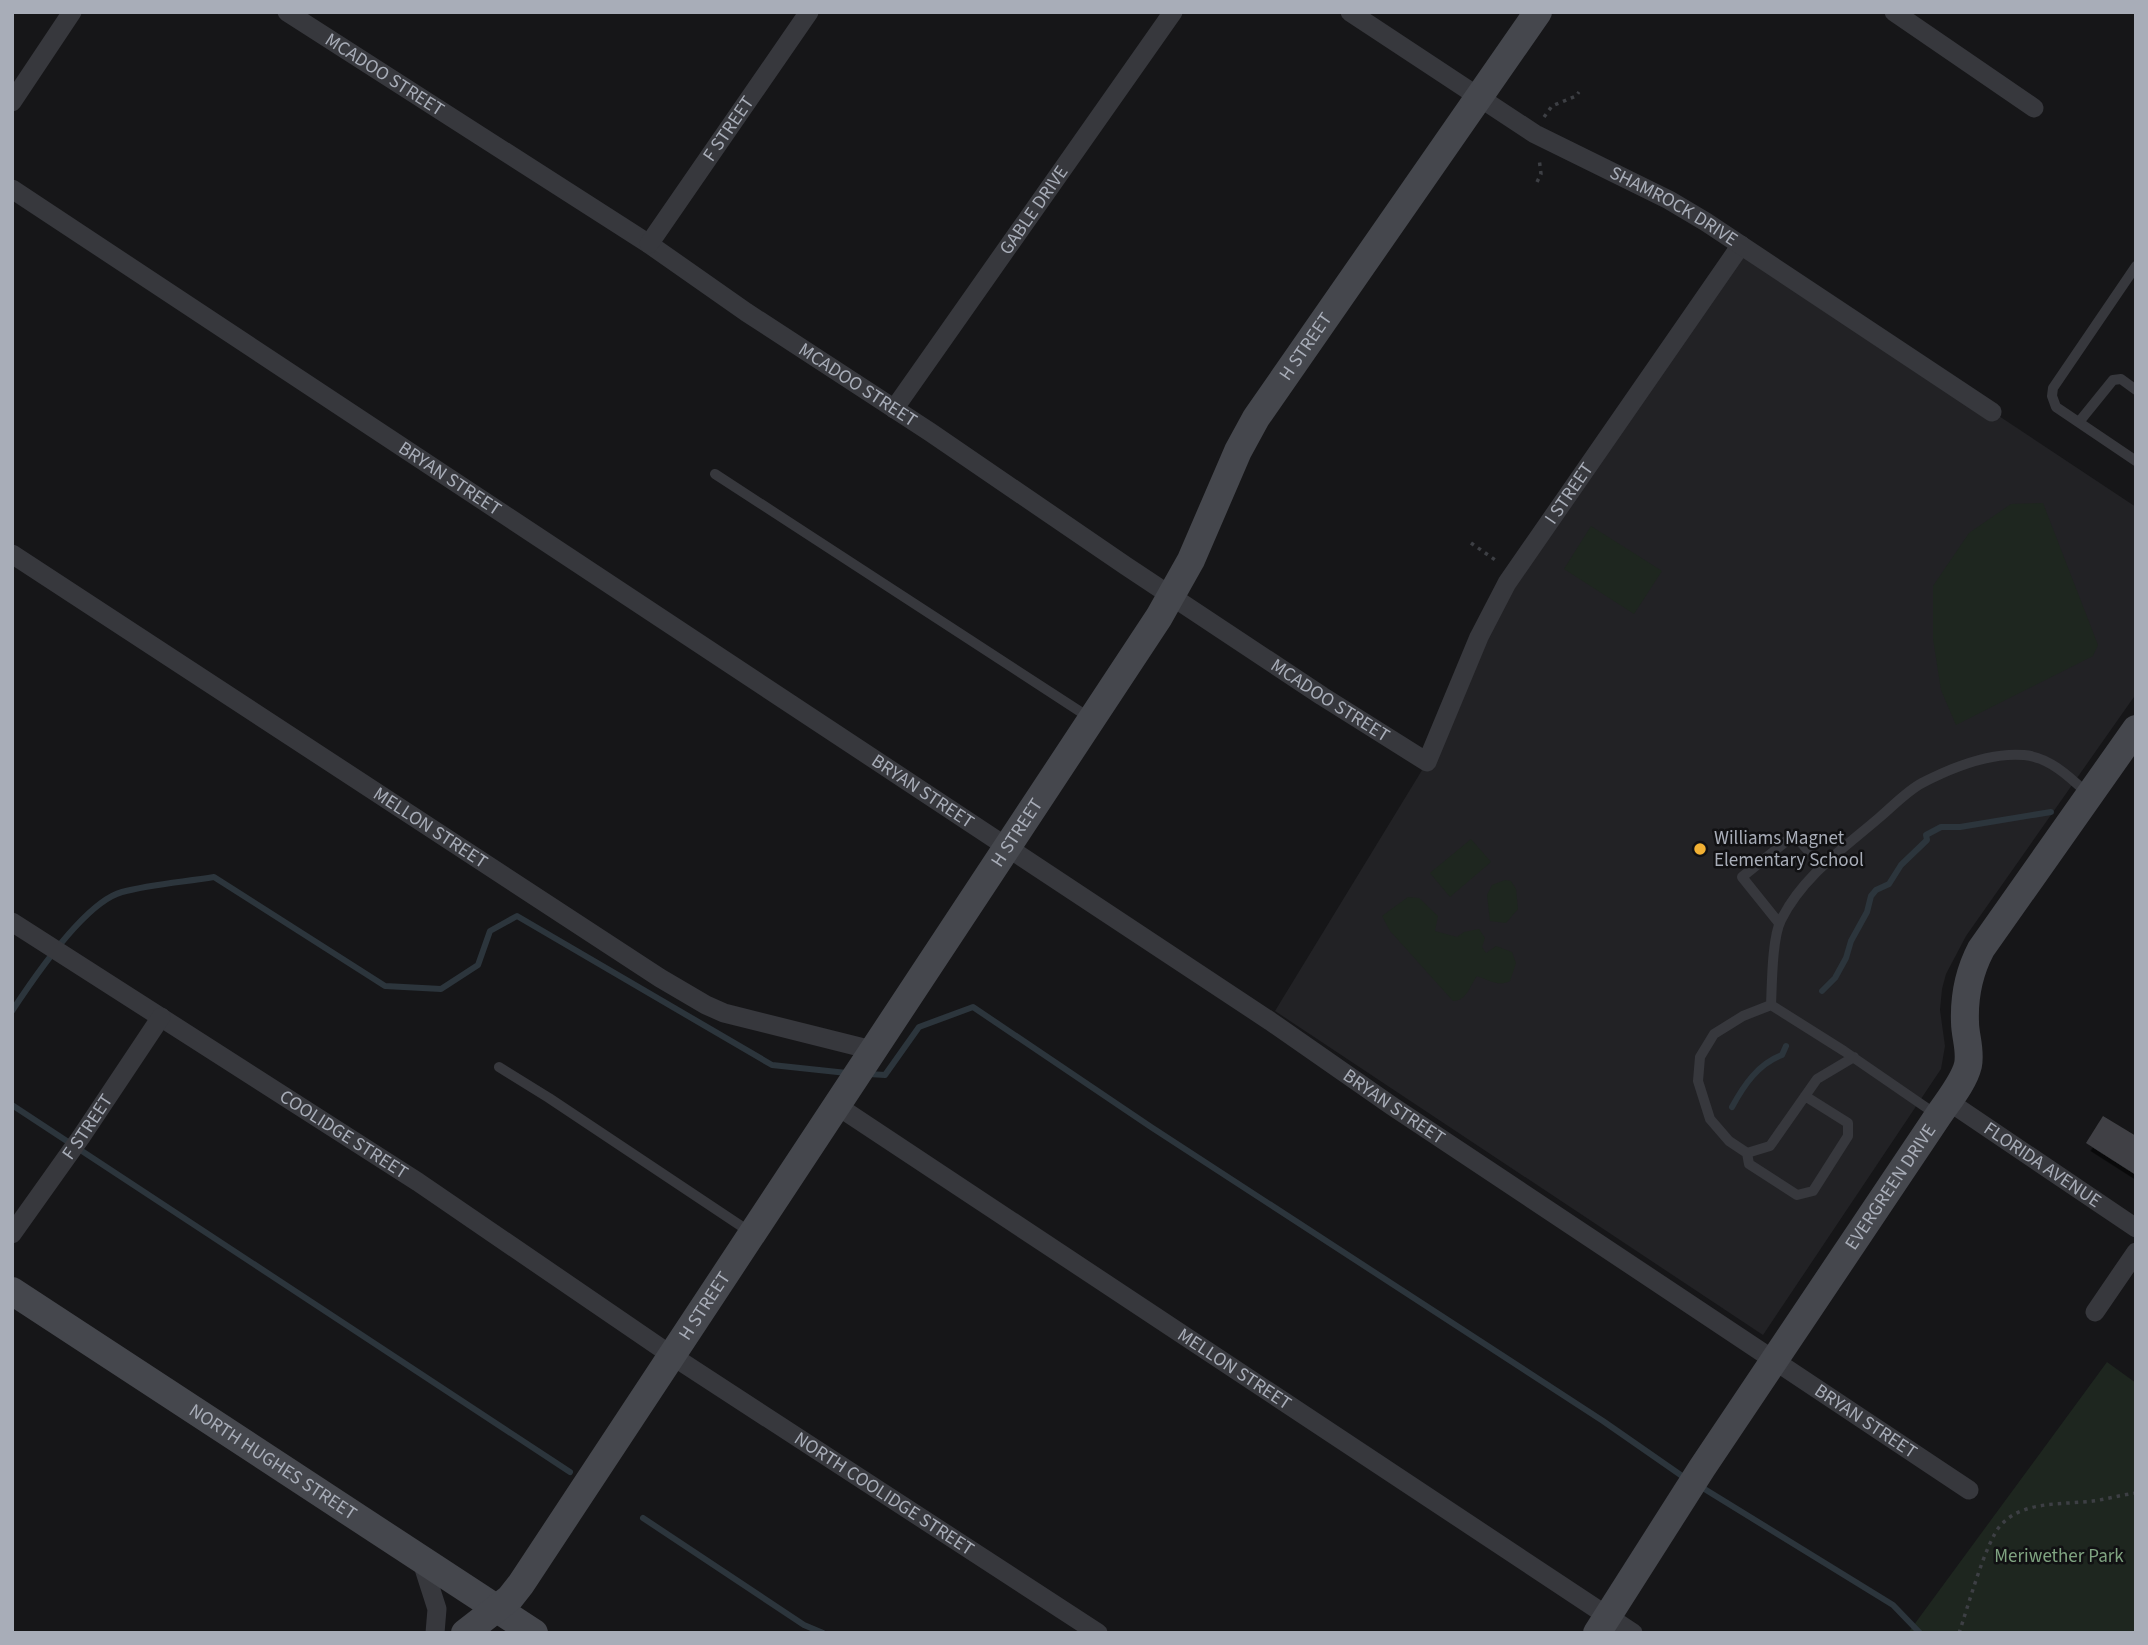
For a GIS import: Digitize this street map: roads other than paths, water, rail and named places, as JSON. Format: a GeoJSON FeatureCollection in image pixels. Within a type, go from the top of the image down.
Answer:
{"type":"FeatureCollection","features":[{"type":"Feature","properties":{"kind":"street"},"geometry":{"type":"LineString","coordinates":[[12,102],[72,12]]}},
{"type":"Feature","properties":{"kind":"street","name":"MCADOO STREET"},"geometry":{"type":"LineString","coordinates":[[287,12],[649,244],[746,312],[1322,696],[1427,762]]}},
{"type":"Feature","properties":{"kind":"street","name":"F STREET"},"geometry":{"type":"LineString","coordinates":[[649,244],[809,12]]}},
{"type":"Feature","properties":{"kind":"street","name":"GABLE DRIVE"},"geometry":{"type":"LineString","coordinates":[[894,409],[1173,12]]}},
{"type":"Feature","properties":{"kind":"street","name":"SHAMROCK DRIVE"},"geometry":{"type":"LineString","coordinates":[[1350,12],[1541,138],[1669,200],[1741,244],[1992,412]]}},
{"type":"Feature","properties":{"kind":"street","name":"H STREET"},"geometry":{"type":"LineString","coordinates":[[465,1633],[510,1598],[521,1584],[1159,617],[1191,560],[1238,451],[1256,418],[1538,12]]}},
{"type":"Feature","properties":{"kind":"street"},"geometry":{"type":"LineString","coordinates":[[1894,12],[2034,108]]}},
{"type":"Feature","properties":{"kind":"street","name":"BRYAN STREET"},"geometry":{"type":"LineString","coordinates":[[12,189],[1270,1021],[1969,1490]]}},
{"type":"Feature","properties":{"kind":"street","name":"I STREET"},"geometry":{"type":"LineString","coordinates":[[1427,762],[1479,637],[1514,573],[1741,244]]}},
{"type":"Feature","properties":{"kind":"street","name":"MELLON STREET"},"geometry":{"type":"LineString","coordinates":[[12,554],[660,978],[706,1005],[868,1056]]}},
{"type":"Feature","properties":{"kind":"street","name":"EVERGREEN DRIVE"},"geometry":{"type":"LineString","coordinates":[[1602,1625],[1702,1468],[1943,1109],[1968,1063],[1965,1000],[1972,965],[2136,729]]}},
{"type":"Feature","properties":{"kind":"street","name":"COOLIDGE STREET"},"geometry":{"type":"LineString","coordinates":[[12,922],[418,1182],[671,1355]]}},
{"type":"Feature","properties":{"kind":"street","name":"F STREET"},"geometry":{"type":"LineString","coordinates":[[12,1234],[75,1146],[161,1017]]}},
{"type":"Feature","properties":{"kind":"street","name":"MELLON STREET"},"geometry":{"type":"LineString","coordinates":[[840,1099],[1602,1625],[1633,1633]]}},
{"type":"Feature","properties":{"kind":"street","name":"FLORIDA AVENUE"},"geometry":{"type":"LineString","coordinates":[[1943,1109],[2136,1228]]}},
{"type":"Feature","properties":{"kind":"street"},"geometry":{"type":"LineString","coordinates":[[2095,1312],[2136,1252]]}},
{"type":"Feature","properties":{"kind":"street","name":"NORTH HUGHES STREET"},"geometry":{"type":"LineString","coordinates":[[12,1291],[534,1633]]}},
{"type":"Feature","properties":{"kind":"street","name":"NORTH COOLIDGE STREET"},"geometry":{"type":"LineString","coordinates":[[671,1355],[1098,1633]]}},
{"type":"Feature","properties":{"kind":"street"},"geometry":{"type":"LineString","coordinates":[[421,1559],[437,1609],[435,1633]]}},
{"type":"Feature","properties":{"kind":"lane"},"geometry":{"type":"LineString","coordinates":[[2136,266],[2053,388],[2056,407],[2136,461]]}},
{"type":"Feature","properties":{"kind":"lane"},"geometry":{"type":"LineString","coordinates":[[2079,422],[2113,380],[2121,379],[2136,390]]}},
{"type":"Feature","properties":{"kind":"lane"},"geometry":{"type":"LineString","coordinates":[[715,474],[1092,719]]}},
{"type":"Feature","properties":{"kind":"lane"},"geometry":{"type":"LineString","coordinates":[[1771,1005],[1779,923],[1798,891],[1822,866],[1919,785],[1949,771],[1984,760],[2007,755],[2026,755],[2038,758],[2068,776],[2090,795]]}},
{"type":"Feature","properties":{"kind":"lane"},"geometry":{"type":"LineString","coordinates":[[1779,923],[1742,877],[1794,835],[1822,866]]}},
{"type":"Feature","properties":{"kind":"lane"},"geometry":{"type":"LineString","coordinates":[[1771,1005],[1943,1109]]}},
{"type":"Feature","properties":{"kind":"lane"},"geometry":{"type":"LineString","coordinates":[[1771,1005],[1743,1016],[1714,1034],[1700,1057],[1698,1081],[1710,1119],[1729,1141],[1747,1153],[1749,1164],[1797,1195],[1813,1191],[1848,1136],[1848,1123],[1805,1096]]}},
{"type":"Feature","properties":{"kind":"lane"},"geometry":{"type":"LineString","coordinates":[[1747,1153],[1770,1146],[1817,1079],[1854,1057]]}},
{"type":"Feature","properties":{"kind":"lane"},"geometry":{"type":"LineString","coordinates":[[499,1067],[751,1233]]}},
{"type":"Feature","properties":{"kind":"waterway"},"geometry":{"type":"LineString","coordinates":[[1822,991],[1835,978],[1846,958],[1851,941],[1867,912],[1871,896],[1876,890],[1889,884],[1901,865],[1927,840],[1926,835],[1941,827],[1960,827],[2051,812]]}},
{"type":"Feature","properties":{"kind":"waterway"},"geometry":{"type":"LineString","coordinates":[[12,1011],[61,943],[92,910],[108,899],[133,889],[214,877],[385,986],[441,989],[478,965],[490,931],[517,916],[772,1065],[847,1073]]}},
{"type":"Feature","properties":{"kind":"waterway"},"geometry":{"type":"LineString","coordinates":[[869,1074],[885,1075],[919,1027],[973,1007],[1151,1127],[1603,1421],[1685,1478]]}},
{"type":"Feature","properties":{"kind":"waterway"},"geometry":{"type":"LineString","coordinates":[[1732,1107],[1752,1076],[1782,1055],[1786,1046]]}},
{"type":"Feature","properties":{"kind":"waterway"},"geometry":{"type":"LineString","coordinates":[[12,1105],[570,1472]]}},
{"type":"Feature","properties":{"kind":"waterway"},"geometry":{"type":"LineString","coordinates":[[1698,1485],[1893,1605],[1920,1633]]}},
{"type":"Feature","properties":{"kind":"waterway"},"geometry":{"type":"LineString","coordinates":[[643,1518],[804,1625],[823,1633]]}},
{"type":"Feature","properties":{"kind":"place","name":"Williams Magnet Elementary School"},"geometry":{"type":"Point","coordinates":[1700,849]}},
{"type":"Feature","properties":{"kind":"park label","name":"Meriwether Park"},"geometry":{"type":"Point","coordinates":[2059,1556]}}]}
